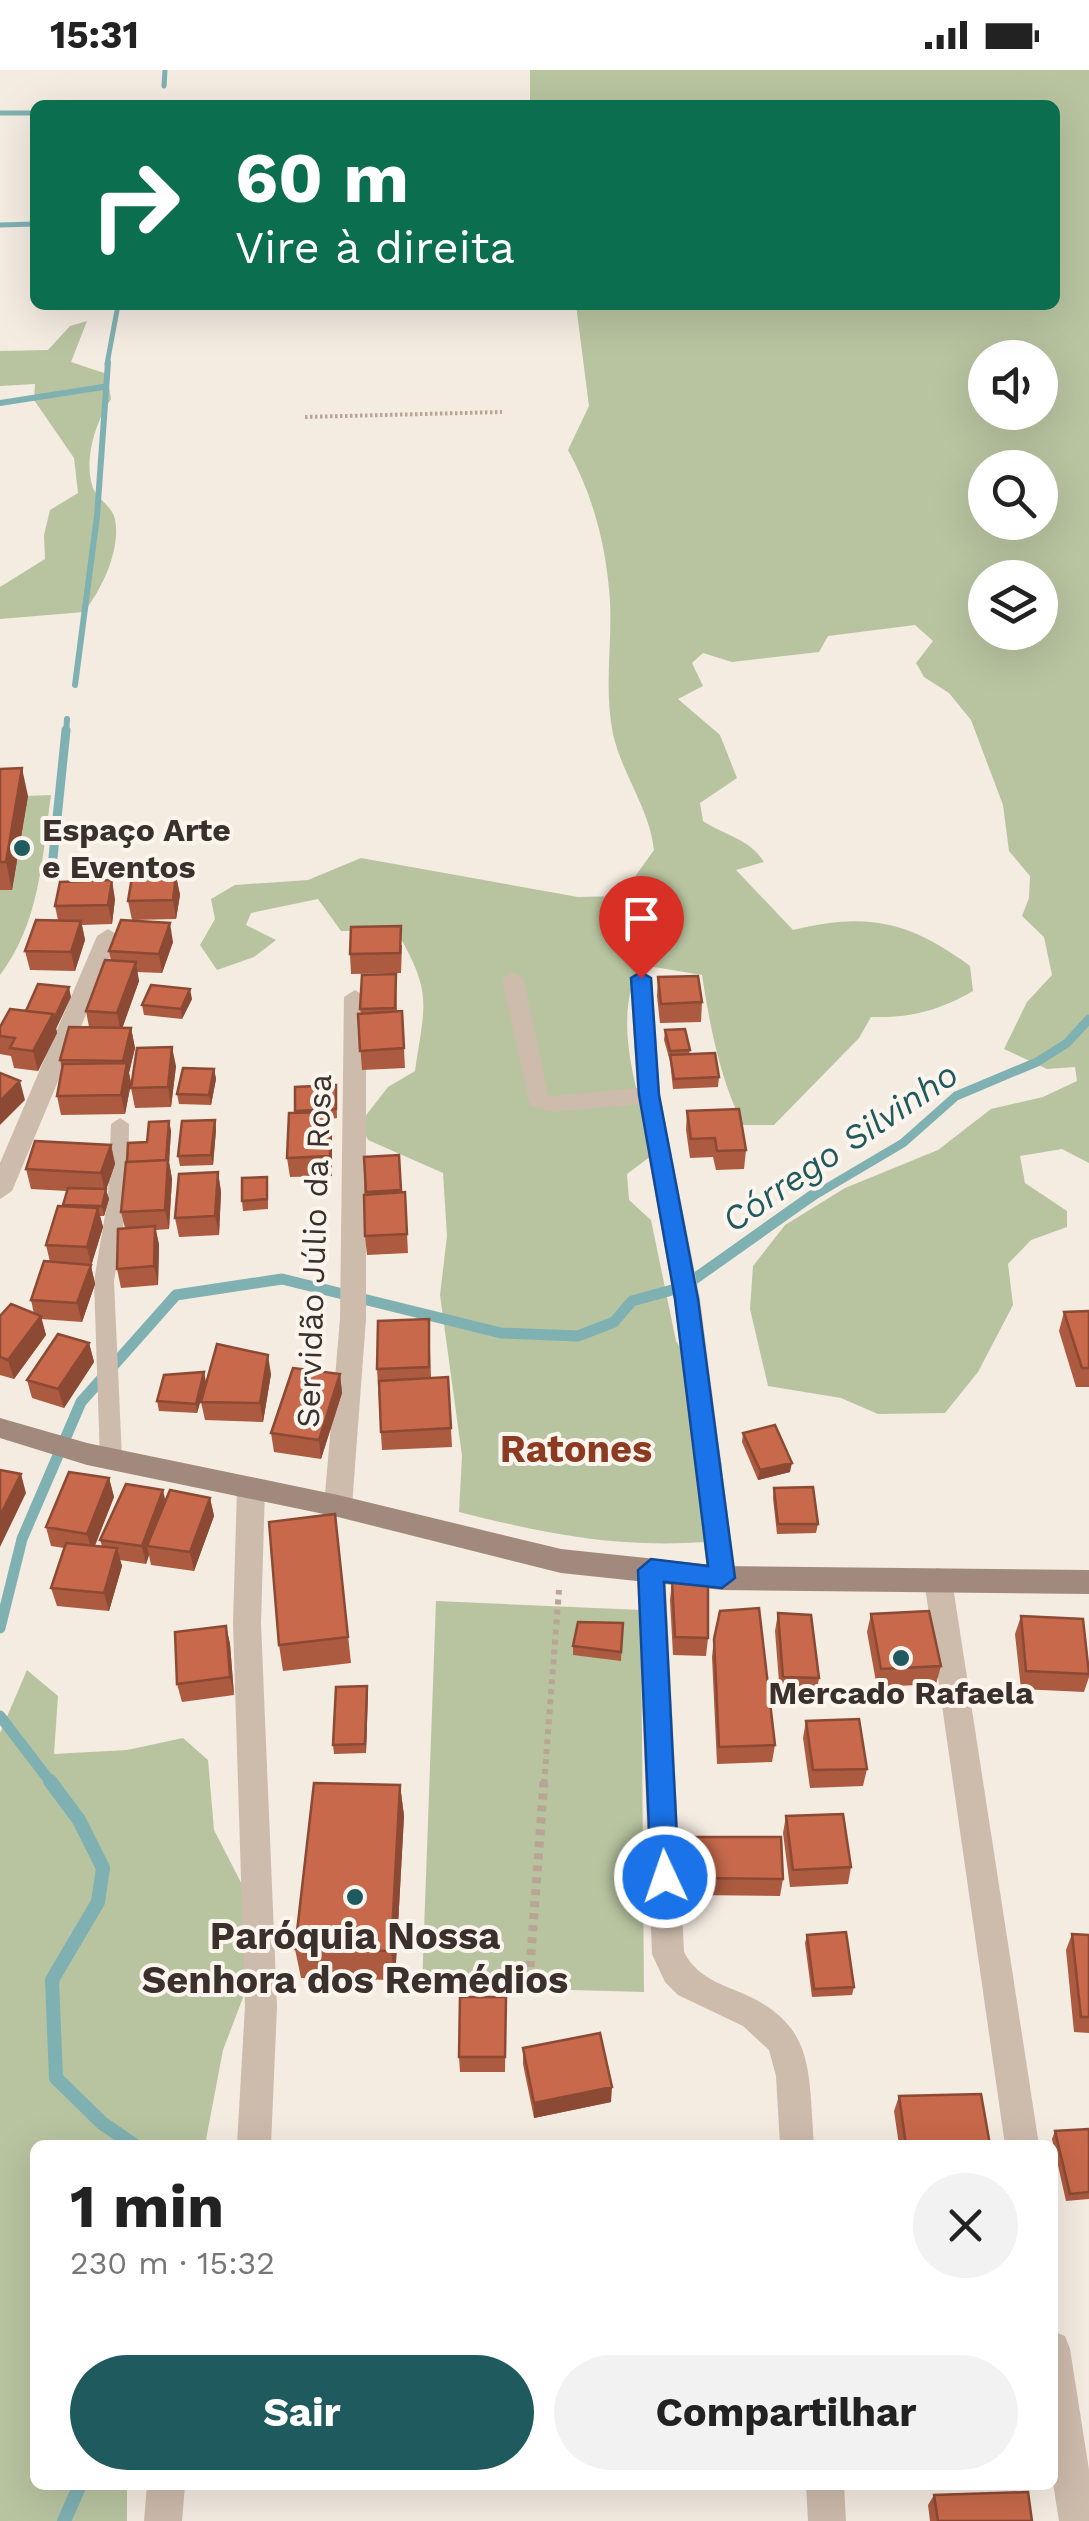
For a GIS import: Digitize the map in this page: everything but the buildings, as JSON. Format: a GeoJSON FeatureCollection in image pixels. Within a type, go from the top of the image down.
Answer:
{"type":"FeatureCollection","features":[{"type":"Feature","properties":{"kind":"main road"},"geometry":{"type":"LineString","coordinates":[[0,1428],[99,1457],[338,1506],[561,1561],[722,1578],[1089,1582]]}},
{"type":"Feature","properties":{"kind":"street"},"geometry":{"type":"LineString","coordinates":[[0,1191],[108,936]]}},
{"type":"Feature","properties":{"kind":"street"},"geometry":{"type":"LineString","coordinates":[[641,978],[649,1095],[687,1299],[722,1578]]}},
{"type":"Feature","properties":{"kind":"street"},"geometry":{"type":"LineString","coordinates":[[513,979],[538,1100],[553,1104],[649,1095]]}},
{"type":"Feature","properties":{"kind":"street","name":"Servidão Júlio da Rosa"},"geometry":{"type":"LineString","coordinates":[[338,1506],[353,1318],[355,997]]}},
{"type":"Feature","properties":{"kind":"street"},"geometry":{"type":"LineString","coordinates":[[250,1488],[247,1623],[261,2006],[254,2140]]}},
{"type":"Feature","properties":{"kind":"street"},"geometry":{"type":"LineString","coordinates":[[651,1570],[668,1954],[674,1974],[690,1988],[768,2024],[782,2040],[795,2140]]}},
{"type":"Feature","properties":{"kind":"street"},"geometry":{"type":"LineString","coordinates":[[938,1580],[1021,2140]]}},
{"type":"Feature","properties":{"kind":"street"},"geometry":{"type":"LineString","coordinates":[[1058,2389],[1078,2521]]}},
{"type":"Feature","properties":{"kind":"street"},"geometry":{"type":"LineString","coordinates":[[163,2521],[166,2490]]}},
{"type":"Feature","properties":{"kind":"street"},"geometry":{"type":"LineString","coordinates":[[825,2490],[828,2521]]}},
{"type":"Feature","properties":{"kind":"lane"},"geometry":{"type":"LineString","coordinates":[[99,1457],[108,1410],[104,1282],[118,1197],[120,1124]]}},
{"type":"Feature","properties":{"kind":"path"},"geometry":{"type":"LineString","coordinates":[[305,417],[502,412]]}},
{"type":"Feature","properties":{"kind":"path"},"geometry":{"type":"LineString","coordinates":[[530,1967],[561,1561]]}},
{"type":"Feature","properties":{"kind":"green space"},"geometry":{"type":"Polygon","coordinates":[[[530,70],[1089,70],[1089,1163],[1062,1149],[1020,1156],[1025,1183],[1067,1211],[1067,1227],[1031,1240],[1008,1264],[1013,1305],[978,1372],[945,1413],[878,1414],[841,1398],[768,1386],[750,1309],[753,1266],[785,1225],[845,1188],[938,1150],[991,1109],[1043,1097],[1077,1081],[1075,1067],[1047,1069],[1004,1049],[1027,1002],[1052,975],[1044,937],[1022,916],[1029,898],[1030,876],[1009,851],[1003,805],[971,720],[949,693],[924,677],[916,663],[933,641],[915,625],[828,636],[819,652],[732,662],[703,653],[692,663],[703,686],[678,699],[720,735],[737,778],[700,803],[703,821],[745,843],[764,862],[736,870],[793,930],[865,922],[907,930],[970,966],[973,991],[924,1012],[871,1017],[859,1038],[774,1125],[743,1125],[717,1052],[702,975],[642,965],[632,985],[627,1032],[630,1058],[655,1153],[627,1174],[629,1200],[651,1220],[676,1341],[704,1386],[722,1465],[706,1542],[642,1543],[581,1538],[459,1512],[462,1456],[440,1295],[447,1236],[443,1173],[368,1140],[360,1123],[388,1087],[415,1071],[423,1013],[416,969],[396,930],[341,931],[318,899],[251,913],[246,925],[276,940],[254,957],[217,970],[200,945],[215,919],[211,899],[235,885],[308,880],[361,858],[578,897],[621,896],[654,850],[647,821],[613,734],[607,571],[590,499],[568,450],[589,406],[577,310],[1060,310],[1060,100],[530,100],[530,70]]]}},
{"type":"Feature","properties":{"kind":"green space"},"geometry":{"type":"Polygon","coordinates":[[[87,321],[71,362],[107,374],[111,399],[96,429],[89,465],[93,488],[115,519],[113,556],[84,612],[0,619],[0,587],[45,559],[44,535],[50,510],[78,493],[74,458],[34,400],[35,384],[0,386],[0,351],[48,350],[70,326],[87,321]]]}},
{"type":"Feature","properties":{"kind":"green space","name":"Espaço Arte e Eventos"},"geometry":{"type":"Polygon","coordinates":[[[51,795],[31,912],[24,934],[0,975],[0,797],[51,795]]]}},
{"type":"Feature","properties":{"kind":"green space"},"geometry":{"type":"Polygon","coordinates":[[[436,1601],[641,1610],[644,1992],[422,1986],[436,1601]]]}},
{"type":"Feature","properties":{"kind":"green space"},"geometry":{"type":"Polygon","coordinates":[[[27,1670],[58,1696],[54,1754],[127,1750],[183,1738],[208,1760],[214,1830],[251,1902],[247,1987],[223,2050],[206,2140],[30,2140],[30,2490],[127,2490],[127,2521],[0,2521],[0,1733],[27,1670]]]}},
{"type":"Feature","properties":{"kind":"waterway"},"geometry":{"type":"LineString","coordinates":[[164,86],[165,70]]}},
{"type":"Feature","properties":{"kind":"waterway"},"geometry":{"type":"LineString","coordinates":[[0,113],[30,113]]}},
{"type":"Feature","properties":{"kind":"waterway"},"geometry":{"type":"LineString","coordinates":[[0,225],[30,224]]}},
{"type":"Feature","properties":{"kind":"waterway"},"geometry":{"type":"LineString","coordinates":[[107,364],[117,310]]}},
{"type":"Feature","properties":{"kind":"waterway"},"geometry":{"type":"LineString","coordinates":[[75,685],[97,516],[108,362]]}},
{"type":"Feature","properties":{"kind":"waterway"},"geometry":{"type":"LineString","coordinates":[[0,403],[103,387]]}},
{"type":"Feature","properties":{"kind":"waterway"},"geometry":{"type":"LineString","coordinates":[[66,733],[67,719]]}},
{"type":"Feature","properties":{"kind":"waterway"},"geometry":{"type":"LineString","coordinates":[[51,877],[66,730]]}},
{"type":"Feature","properties":{"kind":"waterway","name":"Córrego Silvinho"},"geometry":{"type":"LineString","coordinates":[[810,1198],[903,1143],[956,1096],[1037,1062],[1067,1043],[1089,1019]]}},
{"type":"Feature","properties":{"kind":"waterway","name":"Córrego Silvinho"},"geometry":{"type":"LineString","coordinates":[[0,1628],[22,1539],[81,1402],[176,1295],[282,1279],[501,1333],[578,1336],[614,1322],[632,1301],[683,1287],[813,1195]]}},
{"type":"Feature","properties":{"kind":"waterway","name":"Córrego Silvinho"},"geometry":{"type":"LineString","coordinates":[[0,1716],[52,1784]]}},
{"type":"Feature","properties":{"kind":"waterway","name":"Córrego Silvinho"},"geometry":{"type":"LineString","coordinates":[[50,1781],[79,1820],[103,1868],[98,1902],[52,1980],[56,2078],[102,2123],[127,2140]]}},
{"type":"Feature","properties":{"kind":"waterway","name":"Córrego Silvinho"},"geometry":{"type":"LineString","coordinates":[[64,2521],[78,2490]]}},
{"type":"Feature","properties":{"kind":"place","name":"Espaço Arte e Eventos"},"geometry":{"type":"Point","coordinates":[22,848]}},
{"type":"Feature","properties":{"kind":"place","name":"Mercado Rafaela"},"geometry":{"type":"Point","coordinates":[901,1658]}},
{"type":"Feature","properties":{"kind":"place","name":"Paróquia Nossa Senhora dos Remédios"},"geometry":{"type":"Point","coordinates":[355,1897]}},
{"type":"Feature","properties":{"kind":"district","name":"Ratones"},"geometry":{"type":"Point","coordinates":[576,1449]}},
{"type":"Feature","properties":{"kind":"route"},"geometry":{"type":"LineString","coordinates":[[641,978],[649,1095],[687,1299],[722,1578],[651,1570],[665,1877]]}}]}
